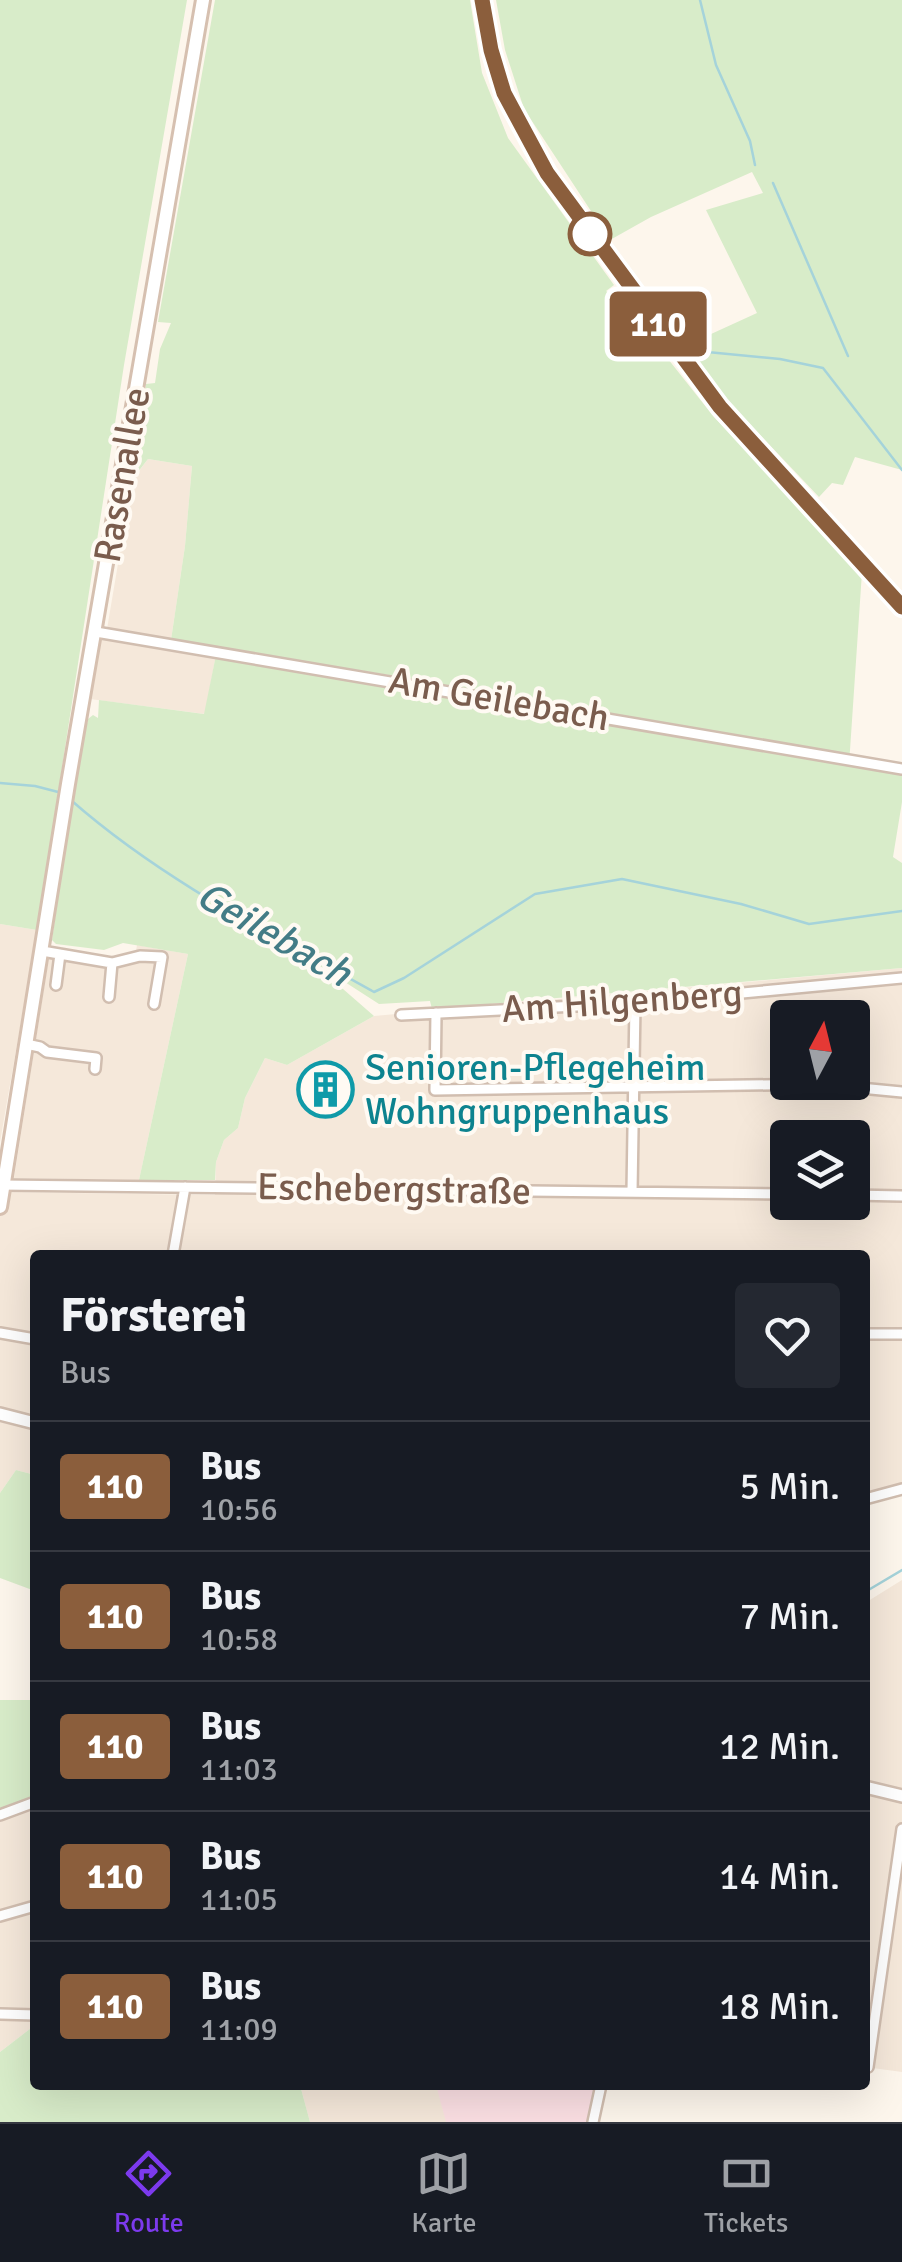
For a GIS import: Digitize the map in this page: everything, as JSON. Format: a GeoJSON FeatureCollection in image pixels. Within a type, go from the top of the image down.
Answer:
{"type":"FeatureCollection","features":[{"type":"Feature","properties":{"kind":"main road","name":"Rasenallee"},"geometry":{"type":"LineString","coordinates":[[0,1207],[68,784],[203,0]]}},
{"type":"Feature","properties":{"kind":"main road"},"geometry":{"type":"LineString","coordinates":[[482,0],[504,93],[547,173],[720,407],[902,607]]}},
{"type":"Feature","properties":{"kind":"street","name":"Am Geilebach"},"geometry":{"type":"LineString","coordinates":[[96,632],[902,769]]}},
{"type":"Feature","properties":{"kind":"street"},"geometry":{"type":"LineString","coordinates":[[42,951],[112,963],[140,956],[162,957],[154,1004]]}},
{"type":"Feature","properties":{"kind":"street"},"geometry":{"type":"LineString","coordinates":[[56,985],[60,954]]}},
{"type":"Feature","properties":{"kind":"street"},"geometry":{"type":"LineString","coordinates":[[109,996],[112,963]]}},
{"type":"Feature","properties":{"kind":"street","name":"Am Hilgenberg"},"geometry":{"type":"LineString","coordinates":[[401,1015],[636,1002],[902,978]]}},
{"type":"Feature","properties":{"kind":"street"},"geometry":{"type":"LineString","coordinates":[[632,1192],[636,1002]]}},
{"type":"Feature","properties":{"kind":"street"},"geometry":{"type":"LineString","coordinates":[[436,1013],[434,1090],[818,1084],[902,1092]]}},
{"type":"Feature","properties":{"kind":"street"},"geometry":{"type":"LineString","coordinates":[[26,1044],[40,1046],[46,1052],[96,1058],[94,1068]]}},
{"type":"Feature","properties":{"kind":"street","name":"Eschebergstraße"},"geometry":{"type":"LineString","coordinates":[[2,1185],[770,1194]]}},
{"type":"Feature","properties":{"kind":"street"},"geometry":{"type":"LineString","coordinates":[[174,1250],[185,1187]]}},
{"type":"Feature","properties":{"kind":"street"},"geometry":{"type":"LineString","coordinates":[[870,1195],[902,1196]]}},
{"type":"Feature","properties":{"kind":"street"},"geometry":{"type":"LineString","coordinates":[[0,1333],[30,1338]]}},
{"type":"Feature","properties":{"kind":"street"},"geometry":{"type":"LineString","coordinates":[[870,1334],[902,1334]]}},
{"type":"Feature","properties":{"kind":"street"},"geometry":{"type":"LineString","coordinates":[[0,1414],[30,1422]]}},
{"type":"Feature","properties":{"kind":"street"},"geometry":{"type":"LineString","coordinates":[[870,1498],[902,1488]]}},
{"type":"Feature","properties":{"kind":"street"},"geometry":{"type":"LineString","coordinates":[[870,1787],[902,1796]]}},
{"type":"Feature","properties":{"kind":"street"},"geometry":{"type":"LineString","coordinates":[[0,1814],[30,1804]]}},
{"type":"Feature","properties":{"kind":"street"},"geometry":{"type":"LineString","coordinates":[[870,2044],[902,1830]]}},
{"type":"Feature","properties":{"kind":"street"},"geometry":{"type":"LineString","coordinates":[[0,1916],[30,1907]]}},
{"type":"Feature","properties":{"kind":"street"},"geometry":{"type":"LineString","coordinates":[[870,1990],[879,1991]]}},
{"type":"Feature","properties":{"kind":"street"},"geometry":{"type":"LineString","coordinates":[[0,2014],[30,2015]]}},
{"type":"Feature","properties":{"kind":"street"},"geometry":{"type":"LineString","coordinates":[[593,2122],[600,2090]]}},
{"type":"Feature","properties":{"kind":"shaded area"},"geometry":{"type":"Polygon","coordinates":[[[148,459],[192,466],[171,640],[107,629],[121,546],[115,544],[124,491],[148,459]]]}},
{"type":"Feature","properties":{"kind":"shaded area"},"geometry":{"type":"Polygon","coordinates":[[[100,635],[216,655],[205,714],[90,699],[100,635]]]}},
{"type":"Feature","properties":{"kind":"shaded area"},"geometry":{"type":"Polygon","coordinates":[[[0,924],[37,930],[0,1142],[0,924]]]}},
{"type":"Feature","properties":{"kind":"shaded area"},"geometry":{"type":"Polygon","coordinates":[[[137,945],[188,954],[139,1180],[14,1178],[49,957],[116,967],[134,963],[137,945]]]}},
{"type":"Feature","properties":{"kind":"shaded area"},"geometry":{"type":"Polygon","coordinates":[[[902,968],[902,1489],[870,1498],[870,1250],[30,1250],[30,1474],[16,1470],[0,1493],[0,1192],[215,1195],[216,1162],[224,1140],[238,1128],[245,1098],[265,1058],[287,1065],[374,1016],[902,968]]]}},
{"type":"Feature","properties":{"kind":"shaded area"},"geometry":{"type":"Polygon","coordinates":[[[902,1580],[902,2072],[870,2068],[870,1600],[902,1580]]]}},
{"type":"Feature","properties":{"kind":"shaded area"},"geometry":{"type":"Polygon","coordinates":[[[30,1799],[30,2029],[0,2052],[0,1811],[30,1799]]]}},
{"type":"Feature","properties":{"kind":"shaded area"},"geometry":{"type":"Polygon","coordinates":[[[301,2090],[596,2090],[590,2122],[310,2122],[301,2090]]]}},
{"type":"Feature","properties":{"kind":"shaded area"},"geometry":{"type":"Polygon","coordinates":[[[437,2090],[593,2090],[589,2122],[446,2122],[437,2090]]]}},
{"type":"Feature","properties":{"kind":"green space"},"geometry":{"type":"Polygon","coordinates":[[[0,0],[187,0],[124,365],[37,930],[0,924],[0,0]]]}},
{"type":"Feature","properties":{"kind":"green space"},"geometry":{"type":"Polygon","coordinates":[[[215,0],[470,0],[482,73],[508,138],[614,285],[606,291],[626,306],[714,417],[862,572],[849,765],[902,774],[902,802],[893,857],[902,863],[902,968],[432,1009],[430,1001],[379,1004],[204,901],[200,906],[335,982],[374,1016],[287,1065],[265,1058],[245,1098],[238,1128],[224,1140],[215,1180],[139,1180],[188,954],[123,943],[104,950],[56,944],[52,940],[74,785],[88,719],[93,715],[98,718],[99,700],[204,714],[216,655],[388,683],[389,675],[171,640],[192,466],[148,459],[131,481],[146,384],[155,383],[160,349],[171,323],[158,322],[215,0]]]}},
{"type":"Feature","properties":{"kind":"green space"},"geometry":{"type":"Polygon","coordinates":[[[496,0],[902,0],[902,470],[855,457],[843,485],[832,483],[819,497],[725,398],[687,345],[757,313],[706,210],[763,193],[752,172],[651,217],[610,240],[524,109],[505,50],[496,0]]]}},
{"type":"Feature","properties":{"kind":"green space"},"geometry":{"type":"Polygon","coordinates":[[[16,1470],[30,1474],[30,1589],[0,1578],[0,1493],[16,1470]]]}},
{"type":"Feature","properties":{"kind":"green space"},"geometry":{"type":"Polygon","coordinates":[[[0,1700],[30,1700],[30,1799],[0,1811],[0,1700]]]}},
{"type":"Feature","properties":{"kind":"green space"},"geometry":{"type":"Polygon","coordinates":[[[30,2029],[30,2090],[301,2090],[310,2122],[0,2122],[0,2052],[30,2029]]]}},
{"type":"Feature","properties":{"kind":"waterway"},"geometry":{"type":"LineString","coordinates":[[700,0],[716,65],[750,141],[755,165]]}},
{"type":"Feature","properties":{"kind":"waterway"},"geometry":{"type":"LineString","coordinates":[[773,183],[848,356]]}},
{"type":"Feature","properties":{"kind":"waterway"},"geometry":{"type":"LineString","coordinates":[[697,351],[780,359],[823,368],[902,470]]}},
{"type":"Feature","properties":{"kind":"waterway","name":"Geilebach"},"geometry":{"type":"LineString","coordinates":[[0,783],[62,793]]}},
{"type":"Feature","properties":{"kind":"waterway","name":"Geilebach"},"geometry":{"type":"LineString","coordinates":[[72,801],[180,881],[374,992],[404,978],[535,894],[622,879],[741,904],[809,924],[902,911]]}},
{"type":"Feature","properties":{"kind":"waterway"},"geometry":{"type":"LineString","coordinates":[[870,1589],[902,1570]]}},
{"type":"Feature","properties":{"kind":"bus line","name":"110"},"geometry":{"type":"LineString","coordinates":[[482,0],[504,93],[547,173],[720,407],[902,607]]}},
{"type":"Feature","properties":{"kind":"place","name":"Senioren-Pflegeheim Wohngruppenhaus"},"geometry":{"type":"Point","coordinates":[326,1089]}}]}
